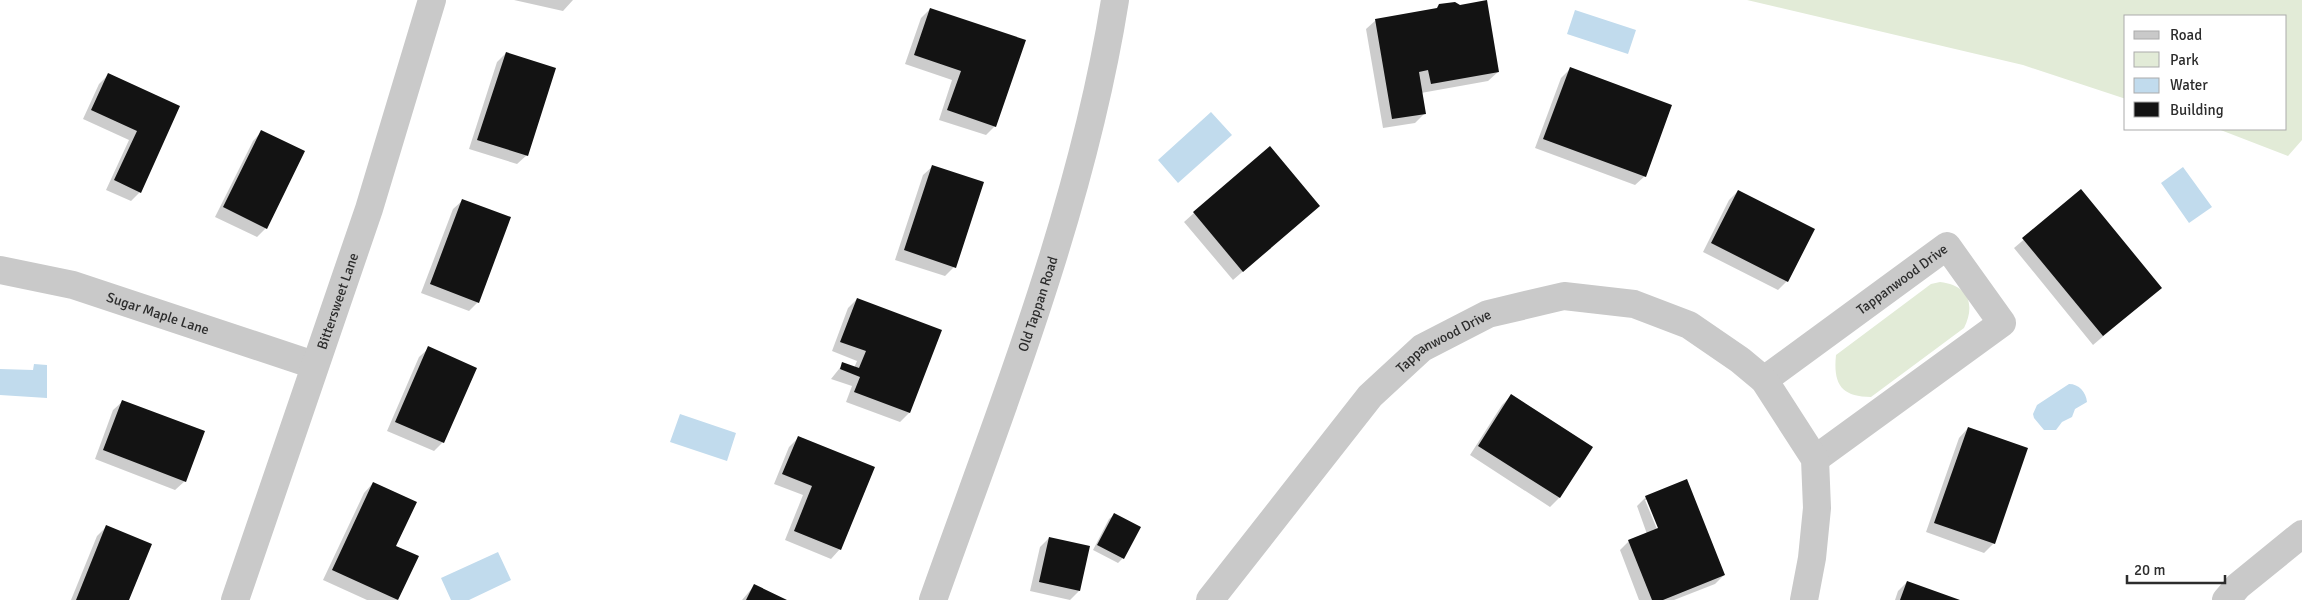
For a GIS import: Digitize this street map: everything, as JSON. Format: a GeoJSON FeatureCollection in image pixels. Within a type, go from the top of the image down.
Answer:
{"type":"FeatureCollection","features":[{"type":"Feature","properties":{"kind":"street","name":"Bittersweet Lane"},"geometry":{"type":"LineString","coordinates":[[234,600],[369,209],[432,0]]}},
{"type":"Feature","properties":{"kind":"street","name":"Old Tappan Road"},"geometry":{"type":"LineString","coordinates":[[932,600],[1045,285],[1082,157],[1105,62],[1115,0]]}},
{"type":"Feature","properties":{"kind":"street","name":"Tappanwood Drive"},"geometry":{"type":"LineString","coordinates":[[1210,600],[1370,396],[1422,348],[1488,314],[1564,296],[1634,304],[1689,325],[1740,360],[1764,380],[1815,459],[2002,323],[1947,246],[1764,380]]}},
{"type":"Feature","properties":{"kind":"street","name":"Sugar Maple Lane"},"geometry":{"type":"LineString","coordinates":[[0,270],[73,285],[314,365]]}},
{"type":"Feature","properties":{"kind":"street"},"geometry":{"type":"LineString","coordinates":[[1804,600],[1812,558],[1817,508],[1815,459]]}},
{"type":"Feature","properties":{"kind":"street"},"geometry":{"type":"LineString","coordinates":[[2226,600],[2238,586],[2302,534]]}},
{"type":"Feature","properties":{"kind":"green space"},"geometry":{"type":"Polygon","coordinates":[[[1747,0],[2302,0],[2302,140],[2288,156],[2221,130],[2287,130],[2287,15],[2124,15],[2124,98],[2023,65],[1747,0]]]}},
{"type":"Feature","properties":{"kind":"green space"},"geometry":{"type":"Polygon","coordinates":[[[1940,282],[1957,287],[1967,297],[1969,311],[1964,328],[1871,397],[1852,395],[1841,387],[1836,374],[1836,355],[1931,284],[1940,282]]]}},
{"type":"Feature","properties":{"kind":"water"},"geometry":{"type":"Polygon","coordinates":[[[1575,10],[1636,30],[1628,54],[1567,34],[1575,10]]]}},
{"type":"Feature","properties":{"kind":"water"},"geometry":{"type":"Polygon","coordinates":[[[1211,112],[1232,135],[1178,183],[1158,160],[1211,112]]]}},
{"type":"Feature","properties":{"kind":"water"},"geometry":{"type":"Polygon","coordinates":[[[2183,167],[2212,207],[2189,223],[2161,183],[2183,167]]]}},
{"type":"Feature","properties":{"kind":"water"},"geometry":{"type":"Polygon","coordinates":[[[34,364],[47,365],[47,398],[0,395],[0,369],[33,370],[34,364]]]}},
{"type":"Feature","properties":{"kind":"water"},"geometry":{"type":"Polygon","coordinates":[[[2069,384],[2076,385],[2081,389],[2087,402],[2075,409],[2072,417],[2062,422],[2056,430],[2044,430],[2034,418],[2033,414],[2037,405],[2069,384]]]}},
{"type":"Feature","properties":{"kind":"water"},"geometry":{"type":"Polygon","coordinates":[[[680,414],[736,433],[727,461],[670,442],[680,414]]]}},
{"type":"Feature","properties":{"kind":"water"},"geometry":{"type":"Polygon","coordinates":[[[498,552],[511,580],[469,600],[451,600],[441,578],[498,552]]]}},
{"type":"Feature","properties":{"kind":"building"},"geometry":{"type":"Polygon","coordinates":[[[1487,0],[1499,72],[1431,84],[1428,70],[1419,72],[1426,114],[1392,119],[1375,19],[1437,8],[1439,4],[1455,2],[1460,5],[1487,0]]]}},
{"type":"Feature","properties":{"kind":"building"},"geometry":{"type":"Polygon","coordinates":[[[930,8],[1026,40],[996,127],[947,110],[961,71],[914,55],[930,8]]]}},
{"type":"Feature","properties":{"kind":"building"},"geometry":{"type":"Polygon","coordinates":[[[506,52],[556,68],[528,156],[477,140],[506,52]]]}},
{"type":"Feature","properties":{"kind":"building"},"geometry":{"type":"Polygon","coordinates":[[[1570,67],[1672,105],[1646,177],[1543,139],[1570,67]]]}},
{"type":"Feature","properties":{"kind":"building"},"geometry":{"type":"Polygon","coordinates":[[[108,73],[180,106],[141,193],[114,180],[137,131],[91,110],[108,73]]]}},
{"type":"Feature","properties":{"kind":"building"},"geometry":{"type":"Polygon","coordinates":[[[261,130],[305,151],[267,229],[223,207],[261,130]]]}},
{"type":"Feature","properties":{"kind":"building"},"geometry":{"type":"Polygon","coordinates":[[[1270,146],[1320,206],[1243,272],[1193,212],[1270,146]]]}},
{"type":"Feature","properties":{"kind":"building"},"geometry":{"type":"Polygon","coordinates":[[[932,165],[984,182],[956,268],[904,250],[932,165]]]}},
{"type":"Feature","properties":{"kind":"building"},"geometry":{"type":"Polygon","coordinates":[[[2081,189],[2162,288],[2103,336],[2022,238],[2081,189]]]}},
{"type":"Feature","properties":{"kind":"building"},"geometry":{"type":"Polygon","coordinates":[[[1738,190],[1815,229],[1788,282],[1711,243],[1738,190]]]}},
{"type":"Feature","properties":{"kind":"building"},"geometry":{"type":"Polygon","coordinates":[[[462,199],[511,217],[479,303],[430,284],[462,199]]]}},
{"type":"Feature","properties":{"kind":"building"},"geometry":{"type":"Polygon","coordinates":[[[857,298],[942,330],[910,413],[854,392],[860,377],[840,369],[842,362],[859,368],[866,351],[840,342],[857,298]]]}},
{"type":"Feature","properties":{"kind":"building"},"geometry":{"type":"Polygon","coordinates":[[[428,346],[477,368],[444,443],[395,422],[428,346]]]}},
{"type":"Feature","properties":{"kind":"building"},"geometry":{"type":"Polygon","coordinates":[[[1511,394],[1593,447],[1560,498],[1478,446],[1511,394]]]}},
{"type":"Feature","properties":{"kind":"building"},"geometry":{"type":"Polygon","coordinates":[[[122,400],[205,431],[186,482],[103,450],[122,400]]]}},
{"type":"Feature","properties":{"kind":"building"},"geometry":{"type":"Polygon","coordinates":[[[1968,427],[2028,448],[1995,544],[1934,523],[1968,427]]]}},
{"type":"Feature","properties":{"kind":"building"},"geometry":{"type":"Polygon","coordinates":[[[798,436],[875,467],[841,550],[794,531],[812,486],[782,474],[798,436]]]}},
{"type":"Feature","properties":{"kind":"building"},"geometry":{"type":"Polygon","coordinates":[[[1687,479],[1725,575],[1663,600],[1652,600],[1628,540],[1658,528],[1645,496],[1687,479]]]}},
{"type":"Feature","properties":{"kind":"building"},"geometry":{"type":"Polygon","coordinates":[[[373,482],[417,502],[396,546],[419,556],[398,600],[332,570],[373,482]]]}},
{"type":"Feature","properties":{"kind":"building"},"geometry":{"type":"Polygon","coordinates":[[[1114,513],[1141,527],[1124,559],[1097,545],[1114,513]]]}},
{"type":"Feature","properties":{"kind":"building"},"geometry":{"type":"Polygon","coordinates":[[[106,525],[152,544],[129,600],[76,600],[106,525]]]}},
{"type":"Feature","properties":{"kind":"building"},"geometry":{"type":"Polygon","coordinates":[[[1049,537],[1090,546],[1080,591],[1039,582],[1049,537]]]}},
{"type":"Feature","properties":{"kind":"building"},"geometry":{"type":"Polygon","coordinates":[[[1907,581],[1960,600],[1900,600],[1907,581]]]}},
{"type":"Feature","properties":{"kind":"building"},"geometry":{"type":"Polygon","coordinates":[[[754,584],[787,600],[746,600],[754,584]]]}}]}
